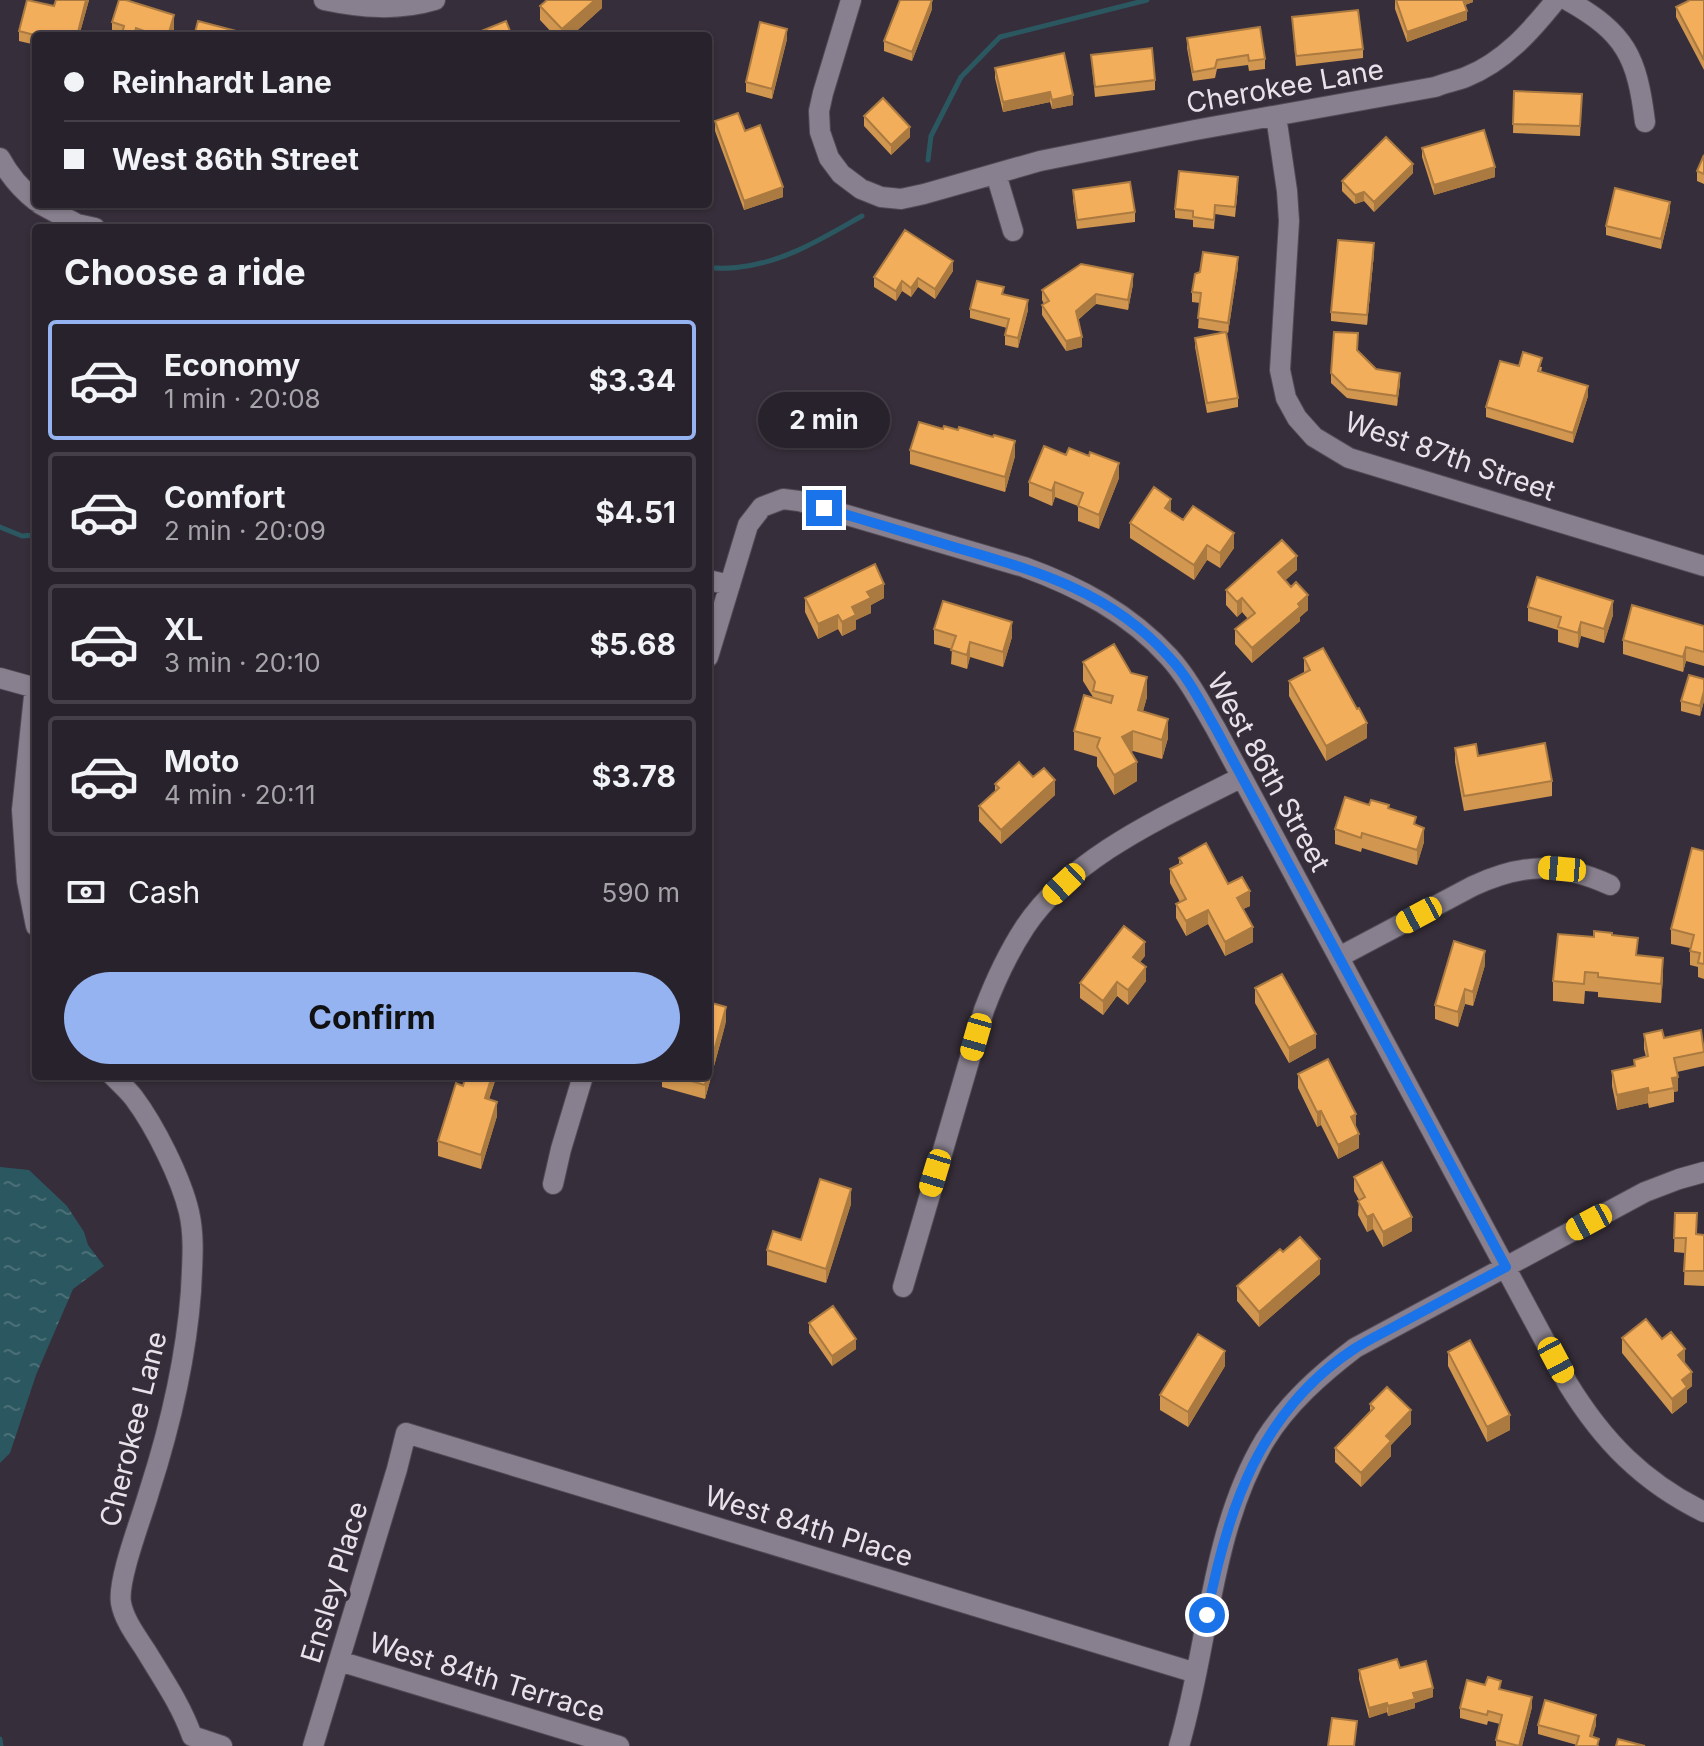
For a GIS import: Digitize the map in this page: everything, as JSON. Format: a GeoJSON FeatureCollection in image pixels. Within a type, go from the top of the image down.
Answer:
{"type":"FeatureCollection","features":[{"type":"Feature","properties":{"kind":"street"},"geometry":{"type":"LineString","coordinates":[[324,0],[362,7],[391,8],[435,0]]}},
{"type":"Feature","properties":{"kind":"street","name":"Cherokee Lane"},"geometry":{"type":"LineString","coordinates":[[851,0],[819,111],[820,132],[829,158],[841,174],[861,189],[881,197],[901,199],[1040,161],[1435,87],[1467,77],[1497,60],[1523,39],[1556,0]]}},
{"type":"Feature","properties":{"kind":"street"},"geometry":{"type":"LineString","coordinates":[[1567,0],[1590,12],[1611,29],[1621,43],[1636,70],[1645,122]]}},
{"type":"Feature","properties":{"kind":"street","name":"West 87th Street"},"geometry":{"type":"LineString","coordinates":[[1276,116],[1289,221],[1280,370],[1286,398],[1297,418],[1314,437],[1349,458],[1704,566]]}},
{"type":"Feature","properties":{"kind":"street"},"geometry":{"type":"LineString","coordinates":[[0,158],[25,193],[32,198]]}},
{"type":"Feature","properties":{"kind":"street"},"geometry":{"type":"LineString","coordinates":[[996,174],[1013,231]]}},
{"type":"Feature","properties":{"kind":"street"},"geometry":{"type":"LineString","coordinates":[[49,208],[78,224]]}},
{"type":"Feature","properties":{"kind":"street","name":"West 86th Street"},"geometry":{"type":"LineString","coordinates":[[730,585],[748,525],[762,507],[783,499],[799,501],[1060,580],[1098,599],[1134,624],[1169,657],[1190,684],[1242,777],[1568,1384],[1612,1445],[1643,1475],[1678,1500],[1704,1512]]}},
{"type":"Feature","properties":{"kind":"street"},"geometry":{"type":"LineString","coordinates":[[712,581],[730,585],[712,644]]}},
{"type":"Feature","properties":{"kind":"street"},"geometry":{"type":"LineString","coordinates":[[0,678],[32,687]]}},
{"type":"Feature","properties":{"kind":"street"},"geometry":{"type":"LineString","coordinates":[[32,723],[22,810],[32,906]]}},
{"type":"Feature","properties":{"kind":"street"},"geometry":{"type":"LineString","coordinates":[[903,1287],[984,1010],[1000,969],[1027,924],[1077,871],[1113,846],[1242,777]]}},
{"type":"Feature","properties":{"kind":"street"},"geometry":{"type":"LineString","coordinates":[[1339,957],[1473,886],[1516,870],[1562,869],[1586,874],[1610,885]]}},
{"type":"Feature","properties":{"kind":"street","name":"Cherokee Lane"},"geometry":{"type":"LineString","coordinates":[[117,1080],[133,1097],[169,1161],[185,1198],[193,1241],[185,1350],[154,1477],[124,1571],[120,1602],[130,1626],[183,1710],[188,1741]]}},
{"type":"Feature","properties":{"kind":"street"},"geometry":{"type":"LineString","coordinates":[[553,1184],[582,1080]]}},
{"type":"Feature","properties":{"kind":"street"},"geometry":{"type":"LineString","coordinates":[[1179,1746],[1213,1585],[1233,1513],[1266,1438],[1290,1406],[1322,1374],[1355,1348],[1645,1192],[1704,1172]]}},
{"type":"Feature","properties":{"kind":"street","name":"West 84th Place"},"geometry":{"type":"LineString","coordinates":[[406,1433],[1196,1673]]}},
{"type":"Feature","properties":{"kind":"street","name":"Ensley Place"},"geometry":{"type":"LineString","coordinates":[[313,1746],[406,1433]]}},
{"type":"Feature","properties":{"kind":"street","name":"West 84th Terrace"},"geometry":{"type":"LineString","coordinates":[[339,1661],[619,1746]]}},
{"type":"Feature","properties":{"kind":"street"},"geometry":{"type":"LineString","coordinates":[[188,1741],[222,1746]]}},
{"type":"Feature","properties":{"kind":"water"},"geometry":{"type":"Polygon","coordinates":[[[0,1167],[29,1170],[67,1206],[84,1232],[88,1245],[104,1266],[73,1289],[36,1375],[10,1453],[0,1463],[0,1167]]]}},
{"type":"Feature","properties":{"kind":"building"},"geometry":{"type":"Polygon","coordinates":[[[27,0],[54,6],[56,0],[86,0],[78,32],[32,32],[32,34],[19,31],[27,0]]]}},
{"type":"Feature","properties":{"kind":"building"},"geometry":{"type":"Polygon","coordinates":[[[119,0],[174,15],[169,32],[147,32],[136,28],[135,32],[122,32],[124,26],[112,22],[119,0]]]}},
{"type":"Feature","properties":{"kind":"building"},"geometry":{"type":"Polygon","coordinates":[[[547,0],[595,0],[562,29],[540,6],[547,0]]]}},
{"type":"Feature","properties":{"kind":"building"},"geometry":{"type":"Polygon","coordinates":[[[900,0],[932,0],[912,52],[884,41],[900,0]]]}},
{"type":"Feature","properties":{"kind":"building"},"geometry":{"type":"Polygon","coordinates":[[[1396,0],[1463,0],[1467,11],[1407,32],[1396,0]]]}},
{"type":"Feature","properties":{"kind":"building"},"geometry":{"type":"Polygon","coordinates":[[[1690,0],[1704,0],[1704,60],[1676,7],[1690,0]]]}},
{"type":"Feature","properties":{"kind":"building"},"geometry":{"type":"Polygon","coordinates":[[[1358,10],[1363,49],[1296,56],[1292,17],[1358,10]]]}},
{"type":"Feature","properties":{"kind":"building"},"geometry":{"type":"Polygon","coordinates":[[[198,21],[240,32],[195,32],[198,21]]]}},
{"type":"Feature","properties":{"kind":"building"},"geometry":{"type":"Polygon","coordinates":[[[506,21],[510,32],[479,32],[506,21]]]}},
{"type":"Feature","properties":{"kind":"building"},"geometry":{"type":"Polygon","coordinates":[[[760,22],[787,29],[772,89],[746,82],[760,22]]]}},
{"type":"Feature","properties":{"kind":"building"},"geometry":{"type":"Polygon","coordinates":[[[1260,27],[1265,59],[1249,61],[1248,55],[1217,60],[1215,68],[1193,72],[1187,38],[1260,27]]]}},
{"type":"Feature","properties":{"kind":"building"},"geometry":{"type":"Polygon","coordinates":[[[1152,48],[1155,80],[1095,87],[1091,55],[1152,48]]]}},
{"type":"Feature","properties":{"kind":"building"},"geometry":{"type":"Polygon","coordinates":[[[1064,53],[1073,95],[1052,100],[1050,92],[1003,102],[995,68],[1064,53]]]}},
{"type":"Feature","properties":{"kind":"building"},"geometry":{"type":"Polygon","coordinates":[[[1514,91],[1582,94],[1580,126],[1513,124],[1514,91]]]}},
{"type":"Feature","properties":{"kind":"building"},"geometry":{"type":"Polygon","coordinates":[[[883,98],[910,127],[891,145],[864,116],[883,98]]]}},
{"type":"Feature","properties":{"kind":"building"},"geometry":{"type":"Polygon","coordinates":[[[738,113],[745,131],[760,125],[783,187],[744,201],[715,121],[738,113]]]}},
{"type":"Feature","properties":{"kind":"building"},"geometry":{"type":"Polygon","coordinates":[[[1484,130],[1495,167],[1434,185],[1422,148],[1484,130]]]}},
{"type":"Feature","properties":{"kind":"building"},"geometry":{"type":"Polygon","coordinates":[[[1386,137],[1413,164],[1374,202],[1364,192],[1355,195],[1342,181],[1386,137]]]}},
{"type":"Feature","properties":{"kind":"building"},"geometry":{"type":"Polygon","coordinates":[[[1704,155],[1704,174],[1697,171],[1704,155]]]}},
{"type":"Feature","properties":{"kind":"building"},"geometry":{"type":"Polygon","coordinates":[[[1179,171],[1238,177],[1235,207],[1215,205],[1214,220],[1193,217],[1193,211],[1175,209],[1179,171]]]}},
{"type":"Feature","properties":{"kind":"building"},"geometry":{"type":"Polygon","coordinates":[[[1130,182],[1135,212],[1077,220],[1073,190],[1130,182]]]}},
{"type":"Feature","properties":{"kind":"building"},"geometry":{"type":"Polygon","coordinates":[[[1615,188],[1670,202],[1661,239],[1606,226],[1615,188]]]}},
{"type":"Feature","properties":{"kind":"building"},"geometry":{"type":"Polygon","coordinates":[[[905,230],[953,261],[935,289],[918,278],[911,288],[902,281],[896,291],[874,277],[905,230]]]}},
{"type":"Feature","properties":{"kind":"building"},"geometry":{"type":"Polygon","coordinates":[[[1338,240],[1374,243],[1367,315],[1331,312],[1338,240]]]}},
{"type":"Feature","properties":{"kind":"building"},"geometry":{"type":"Polygon","coordinates":[[[1203,252],[1238,257],[1228,323],[1198,318],[1201,293],[1192,292],[1195,274],[1200,272],[1203,252]]]}},
{"type":"Feature","properties":{"kind":"building"},"geometry":{"type":"Polygon","coordinates":[[[1081,264],[1133,274],[1128,300],[1096,294],[1076,311],[1082,337],[1066,341],[1042,305],[1049,301],[1042,290],[1081,264]]]}},
{"type":"Feature","properties":{"kind":"building"},"geometry":{"type":"Polygon","coordinates":[[[977,281],[1004,287],[1002,294],[1028,300],[1018,338],[1005,335],[1009,319],[970,309],[977,281]]]}},
{"type":"Feature","properties":{"kind":"building"},"geometry":{"type":"Polygon","coordinates":[[[1226,332],[1238,398],[1207,403],[1195,338],[1226,332]]]}},
{"type":"Feature","properties":{"kind":"building"},"geometry":{"type":"Polygon","coordinates":[[[1334,332],[1358,333],[1357,350],[1376,369],[1400,373],[1397,396],[1347,389],[1331,373],[1334,332]]]}},
{"type":"Feature","properties":{"kind":"building"},"geometry":{"type":"Polygon","coordinates":[[[1523,352],[1542,358],[1538,371],[1588,386],[1573,433],[1486,407],[1500,361],[1519,366],[1523,352]]]}},
{"type":"Feature","properties":{"kind":"building"},"geometry":{"type":"Polygon","coordinates":[[[919,422],[943,429],[944,426],[958,430],[959,427],[1015,441],[1005,477],[910,450],[919,422]]]}},
{"type":"Feature","properties":{"kind":"building"},"geometry":{"type":"Polygon","coordinates":[[[1044,446],[1066,455],[1069,448],[1089,456],[1090,452],[1119,463],[1099,515],[1078,506],[1083,493],[1055,482],[1052,491],[1029,482],[1044,446]]]}},
{"type":"Feature","properties":{"kind":"building"},"geometry":{"type":"Polygon","coordinates":[[[1154,487],[1171,499],[1165,508],[1183,520],[1193,506],[1234,533],[1220,553],[1207,545],[1194,565],[1130,523],[1154,487]]]}},
{"type":"Feature","properties":{"kind":"building"},"geometry":{"type":"Polygon","coordinates":[[[1282,540],[1297,556],[1278,572],[1291,587],[1296,582],[1308,595],[1298,604],[1300,607],[1252,648],[1235,629],[1255,613],[1242,598],[1237,602],[1226,590],[1282,540]]]}},
{"type":"Feature","properties":{"kind":"building"},"geometry":{"type":"Polygon","coordinates":[[[875,564],[884,584],[867,592],[871,598],[852,607],[856,615],[842,622],[838,615],[818,624],[805,598],[875,564]]]}},
{"type":"Feature","properties":{"kind":"building"},"geometry":{"type":"Polygon","coordinates":[[[1537,577],[1613,601],[1604,629],[1581,622],[1578,633],[1558,627],[1561,617],[1528,607],[1537,577]]]}},
{"type":"Feature","properties":{"kind":"building"},"geometry":{"type":"Polygon","coordinates":[[[943,601],[1012,622],[1003,652],[970,642],[967,655],[951,650],[956,636],[934,629],[943,601]]]}},
{"type":"Feature","properties":{"kind":"building"},"geometry":{"type":"Polygon","coordinates":[[[1632,605],[1704,626],[1704,652],[1686,647],[1683,657],[1623,640],[1632,605]]]}},
{"type":"Feature","properties":{"kind":"building"},"geometry":{"type":"Polygon","coordinates":[[[1114,644],[1131,673],[1147,677],[1138,710],[1168,719],[1162,740],[1133,731],[1122,737],[1137,762],[1114,775],[1097,747],[1100,738],[1074,731],[1084,695],[1111,703],[1113,696],[1093,691],[1095,682],[1083,662],[1114,644]]]}},
{"type":"Feature","properties":{"kind":"building"},"geometry":{"type":"Polygon","coordinates":[[[1323,648],[1367,723],[1326,746],[1289,681],[1310,670],[1304,658],[1323,648]]]}},
{"type":"Feature","properties":{"kind":"building"},"geometry":{"type":"Polygon","coordinates":[[[1689,675],[1704,679],[1700,706],[1681,701],[1689,675]]]}},
{"type":"Feature","properties":{"kind":"building"},"geometry":{"type":"Polygon","coordinates":[[[1545,743],[1552,781],[1464,796],[1455,748],[1476,744],[1478,756],[1545,743]]]}},
{"type":"Feature","properties":{"kind":"building"},"geometry":{"type":"Polygon","coordinates":[[[1019,762],[1033,777],[1044,768],[1055,780],[1001,830],[979,806],[999,788],[995,784],[1019,762]]]}},
{"type":"Feature","properties":{"kind":"building"},"geometry":{"type":"Polygon","coordinates":[[[1345,797],[1369,805],[1371,800],[1389,805],[1388,808],[1416,817],[1414,824],[1424,828],[1417,850],[1362,833],[1361,838],[1335,829],[1345,797]]]}},
{"type":"Feature","properties":{"kind":"building"},"geometry":{"type":"Polygon","coordinates":[[[1206,843],[1228,884],[1242,877],[1250,891],[1237,898],[1253,927],[1225,942],[1208,910],[1186,921],[1176,904],[1186,899],[1170,869],[1182,863],[1179,858],[1206,843]]]}},
{"type":"Feature","properties":{"kind":"building"},"geometry":{"type":"Polygon","coordinates":[[[1692,848],[1704,851],[1704,964],[1698,963],[1700,953],[1690,951],[1694,935],[1671,929],[1692,848]]]}},
{"type":"Feature","properties":{"kind":"building"},"geometry":{"type":"Polygon","coordinates":[[[1124,926],[1145,942],[1133,957],[1146,967],[1128,990],[1117,982],[1103,1001],[1080,983],[1124,926]]]}},
{"type":"Feature","properties":{"kind":"building"},"geometry":{"type":"Polygon","coordinates":[[[1594,931],[1638,938],[1636,955],[1663,958],[1661,984],[1598,977],[1598,973],[1585,972],[1584,984],[1553,981],[1558,934],[1594,937],[1594,931]]]}},
{"type":"Feature","properties":{"kind":"building"},"geometry":{"type":"Polygon","coordinates":[[[1454,941],[1485,951],[1473,992],[1465,989],[1458,1012],[1435,1005],[1454,941]]]}},
{"type":"Feature","properties":{"kind":"building"},"geometry":{"type":"Polygon","coordinates":[[[1282,974],[1316,1034],[1289,1048],[1255,988],[1282,974]]]}},
{"type":"Feature","properties":{"kind":"building"},"geometry":{"type":"Polygon","coordinates":[[[712,1003],[726,1007],[712,1058],[712,1003]]]}},
{"type":"Feature","properties":{"kind":"building"},"geometry":{"type":"Polygon","coordinates":[[[1662,1030],[1664,1038],[1701,1030],[1704,1052],[1674,1058],[1678,1077],[1672,1078],[1674,1088],[1649,1093],[1648,1088],[1617,1095],[1612,1071],[1635,1066],[1634,1060],[1648,1056],[1644,1034],[1662,1030]]]}},
{"type":"Feature","properties":{"kind":"building"},"geometry":{"type":"Polygon","coordinates":[[[1328,1059],[1356,1114],[1351,1117],[1359,1134],[1338,1145],[1298,1074],[1328,1059]]]}},
{"type":"Feature","properties":{"kind":"building"},"geometry":{"type":"Polygon","coordinates":[[[465,1080],[491,1080],[485,1098],[497,1102],[481,1155],[438,1141],[456,1083],[463,1086],[465,1080]]]}},
{"type":"Feature","properties":{"kind":"building"},"geometry":{"type":"Polygon","coordinates":[[[687,1080],[706,1080],[705,1085],[687,1080]]]}},
{"type":"Feature","properties":{"kind":"building"},"geometry":{"type":"Polygon","coordinates":[[[1382,1162],[1412,1217],[1383,1232],[1373,1214],[1367,1217],[1358,1201],[1365,1197],[1354,1177],[1382,1162]]]}},
{"type":"Feature","properties":{"kind":"building"},"geometry":{"type":"Polygon","coordinates":[[[820,1179],[851,1189],[826,1269],[767,1250],[773,1231],[801,1240],[820,1179]]]}},
{"type":"Feature","properties":{"kind":"building"},"geometry":{"type":"Polygon","coordinates":[[[1675,1213],[1697,1213],[1696,1234],[1704,1235],[1704,1271],[1684,1271],[1686,1238],[1674,1238],[1675,1213]]]}},
{"type":"Feature","properties":{"kind":"building"},"geometry":{"type":"Polygon","coordinates":[[[1300,1237],[1320,1259],[1259,1312],[1237,1286],[1280,1249],[1283,1252],[1300,1237]]]}},
{"type":"Feature","properties":{"kind":"building"},"geometry":{"type":"Polygon","coordinates":[[[833,1306],[856,1339],[832,1356],[809,1323],[833,1306]]]}},
{"type":"Feature","properties":{"kind":"building"},"geometry":{"type":"Polygon","coordinates":[[[1646,1319],[1662,1339],[1671,1332],[1685,1349],[1678,1355],[1692,1372],[1682,1380],[1687,1387],[1672,1399],[1622,1338],[1646,1319]]]}},
{"type":"Feature","properties":{"kind":"building"},"geometry":{"type":"Polygon","coordinates":[[[1198,1334],[1225,1351],[1188,1412],[1160,1395],[1198,1334]]]}},
{"type":"Feature","properties":{"kind":"building"},"geometry":{"type":"Polygon","coordinates":[[[1470,1340],[1510,1415],[1487,1427],[1448,1352],[1470,1340]]]}},
{"type":"Feature","properties":{"kind":"building"},"geometry":{"type":"Polygon","coordinates":[[[1387,1387],[1411,1410],[1386,1436],[1391,1441],[1361,1473],[1335,1448],[1374,1408],[1370,1404],[1387,1387]]]}},
{"type":"Feature","properties":{"kind":"building"},"geometry":{"type":"Polygon","coordinates":[[[1397,1659],[1400,1668],[1426,1661],[1433,1688],[1413,1693],[1415,1699],[1369,1708],[1359,1670],[1397,1659]]]}},
{"type":"Feature","properties":{"kind":"building"},"geometry":{"type":"Polygon","coordinates":[[[1488,1677],[1501,1681],[1499,1689],[1532,1697],[1519,1746],[1496,1740],[1502,1715],[1488,1711],[1487,1715],[1460,1708],[1467,1680],[1485,1685],[1488,1677]]]}},
{"type":"Feature","properties":{"kind":"building"},"geometry":{"type":"Polygon","coordinates":[[[1545,1700],[1596,1715],[1590,1736],[1599,1739],[1597,1746],[1576,1746],[1579,1736],[1538,1725],[1545,1700]]]}},
{"type":"Feature","properties":{"kind":"building"},"geometry":{"type":"Polygon","coordinates":[[[1332,1718],[1357,1721],[1354,1746],[1328,1746],[1332,1718]]]}},
{"type":"Feature","properties":{"kind":"building"},"geometry":{"type":"Polygon","coordinates":[[[1618,1739],[1645,1746],[1616,1746],[1618,1739]]]}},
{"type":"Feature","properties":{"kind":"waterway"},"geometry":{"type":"LineString","coordinates":[[928,160],[931,136],[961,77],[1000,37],[1147,0]]}},
{"type":"Feature","properties":{"kind":"waterway"},"geometry":{"type":"LineString","coordinates":[[712,268],[736,268],[773,260],[803,248],[862,216]]}},
{"type":"Feature","properties":{"kind":"waterway"},"geometry":{"type":"LineString","coordinates":[[0,527],[22,536],[32,535]]}},
{"type":"Feature","properties":{"kind":"waterway"},"geometry":{"type":"LineString","coordinates":[[0,1739],[1,1746]]}},
{"type":"Feature","properties":{"kind":"route"},"geometry":{"type":"LineString","coordinates":[[824,508],[1060,580],[1098,599],[1134,624],[1169,657],[1190,684],[1216,729],[1506,1267],[1355,1348],[1322,1374],[1290,1406],[1266,1438],[1248,1473],[1233,1513],[1207,1615]]}}]}
